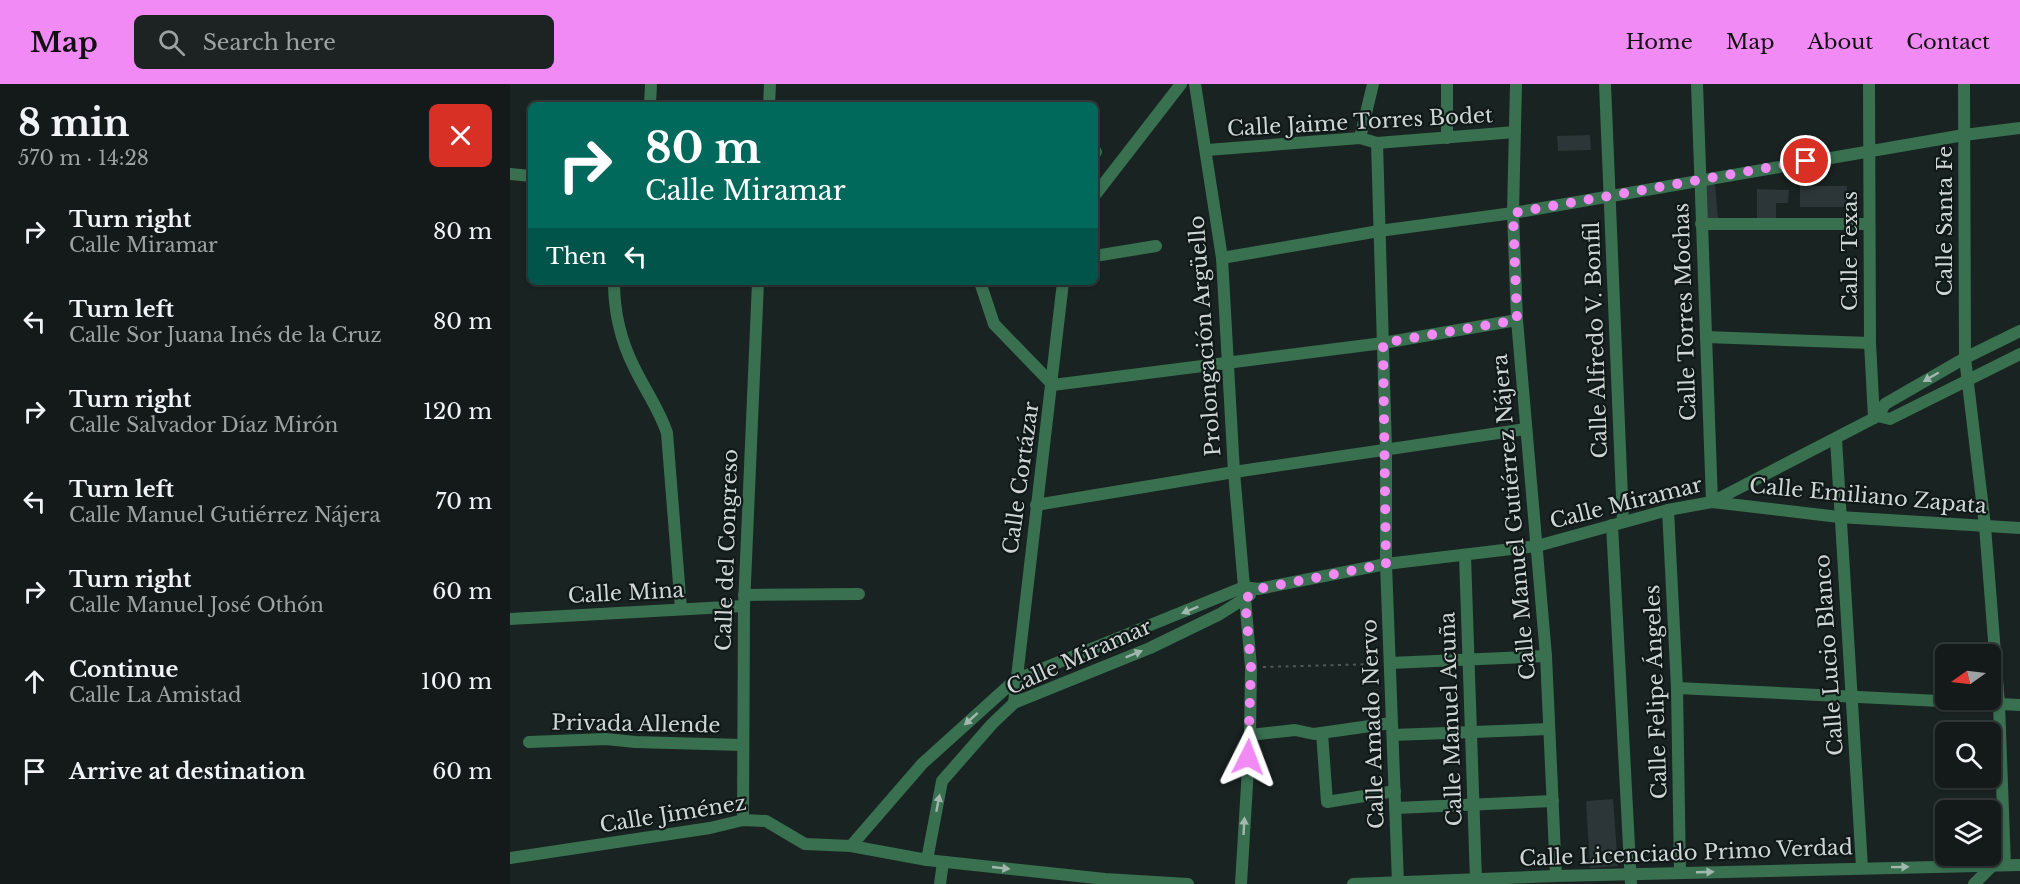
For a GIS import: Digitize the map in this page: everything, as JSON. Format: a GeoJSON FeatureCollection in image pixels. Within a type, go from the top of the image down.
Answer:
{"type":"FeatureCollection","features":[{"type":"Feature","properties":{"kind":"street"},"geometry":{"type":"LineString","coordinates":[[650,102],[651,84]]}},
{"type":"Feature","properties":{"kind":"street"},"geometry":{"type":"LineString","coordinates":[[769,102],[770,84]]}},
{"type":"Feature","properties":{"kind":"street"},"geometry":{"type":"LineString","coordinates":[[1098,191],[1181,84]]}},
{"type":"Feature","properties":{"kind":"street","name":"Prolongación Argüello"},"geometry":{"type":"LineString","coordinates":[[1195,84],[1222,258],[1234,472],[1251,667],[1250,735],[1241,884]]}},
{"type":"Feature","properties":{"kind":"street"},"geometry":{"type":"LineString","coordinates":[[1360,138],[1373,84]]}},
{"type":"Feature","properties":{"kind":"street"},"geometry":{"type":"LineString","coordinates":[[1447,84],[1447,138]]}},
{"type":"Feature","properties":{"kind":"street","name":"Calle Manuel Gutiérrez Nájera"},"geometry":{"type":"LineString","coordinates":[[1515,84],[1513,213],[1517,320],[1545,656],[1556,876]]}},
{"type":"Feature","properties":{"kind":"street","name":"Calle Alfredo V. Bonfil"},"geometry":{"type":"LineString","coordinates":[[1605,84],[1618,524]]}},
{"type":"Feature","properties":{"kind":"street","name":"Calle Torres Mochas"},"geometry":{"type":"LineString","coordinates":[[1697,84],[1712,502]]}},
{"type":"Feature","properties":{"kind":"street","name":"Calle Texas"},"geometry":{"type":"LineString","coordinates":[[1869,84],[1870,343],[1876,417]]}},
{"type":"Feature","properties":{"kind":"street","name":"Calle Santa Fe"},"geometry":{"type":"LineString","coordinates":[[1964,84],[1965,358],[1985,526],[1994,644]]}},
{"type":"Feature","properties":{"kind":"street"},"geometry":{"type":"LineString","coordinates":[[1222,258],[1379,231],[1513,213],[1700,178],[2020,128]]}},
{"type":"Feature","properties":{"kind":"street","name":"Calle Jaime Torres Bodet"},"geometry":{"type":"LineString","coordinates":[[1207,150],[1360,138],[1377,143],[1515,132]]}},
{"type":"Feature","properties":{"kind":"street","name":"Calle Amado Nervo"},"geometry":{"type":"LineString","coordinates":[[1377,143],[1386,448],[1386,564],[1398,883]]}},
{"type":"Feature","properties":{"kind":"street"},"geometry":{"type":"LineString","coordinates":[[510,174],[528,176]]}},
{"type":"Feature","properties":{"kind":"street"},"geometry":{"type":"LineString","coordinates":[[1701,224],[1869,224]]}},
{"type":"Feature","properties":{"kind":"street"},"geometry":{"type":"LineString","coordinates":[[1098,256],[1156,246]]}},
{"type":"Feature","properties":{"kind":"street"},"geometry":{"type":"LineString","coordinates":[[614,285],[614,299],[621,330],[633,365],[662,417],[667,433],[681,609]]}},
{"type":"Feature","properties":{"kind":"street","name":"Calle del Congreso"},"geometry":{"type":"LineString","coordinates":[[743,820],[744,600],[758,285]]}},
{"type":"Feature","properties":{"kind":"street"},"geometry":{"type":"LineString","coordinates":[[982,285],[994,324],[1053,385],[1383,343],[1517,320]]}},
{"type":"Feature","properties":{"kind":"street","name":"Calle Cortázar"},"geometry":{"type":"LineString","coordinates":[[1014,703],[1036,505],[1053,385],[1063,285]]}},
{"type":"Feature","properties":{"kind":"street","name":"Calle Miramar"},"geometry":{"type":"LineString","coordinates":[[1015,680],[1258,589],[1386,564],[1537,546],[1668,510],[1712,502],[1876,417],[1885,404],[1965,358],[2020,331]]}},
{"type":"Feature","properties":{"kind":"street"},"geometry":{"type":"LineString","coordinates":[[1706,336],[1870,343]]}},
{"type":"Feature","properties":{"kind":"street","name":"Calle Miramar"},"geometry":{"type":"LineString","coordinates":[[1876,417],[1890,419],[2020,354]]}},
{"type":"Feature","properties":{"kind":"street"},"geometry":{"type":"LineString","coordinates":[[1036,505],[1386,448],[1526,429]]}},
{"type":"Feature","properties":{"kind":"street","name":"Calle Lucio Blanco"},"geometry":{"type":"LineString","coordinates":[[1836,439],[1862,867]]}},
{"type":"Feature","properties":{"kind":"street","name":"Calle Emiliano Zapata"},"geometry":{"type":"LineString","coordinates":[[1712,502],[1839,517],[2020,528]]}},
{"type":"Feature","properties":{"kind":"street","name":"Calle Felipe Ángeles"},"geometry":{"type":"LineString","coordinates":[[1668,510],[1677,688],[1680,873]]}},
{"type":"Feature","properties":{"kind":"street","name":"Calle Felipe Ángeles"},"geometry":{"type":"LineString","coordinates":[[1618,524],[1631,879]]}},
{"type":"Feature","properties":{"kind":"street","name":"Calle Manuel Acuña"},"geometry":{"type":"LineString","coordinates":[[1465,556],[1476,880]]}},
{"type":"Feature","properties":{"kind":"street","name":"Calle Miramar"},"geometry":{"type":"LineString","coordinates":[[927,860],[942,781],[992,724],[1014,703],[1150,648],[1244,593]]}},
{"type":"Feature","properties":{"kind":"street","name":"Calle Mina"},"geometry":{"type":"LineString","coordinates":[[510,619],[681,609],[744,600],[859,594]]}},
{"type":"Feature","properties":{"kind":"street"},"geometry":{"type":"LineString","coordinates":[[1390,663],[1545,656]]}},
{"type":"Feature","properties":{"kind":"street"},"geometry":{"type":"LineString","coordinates":[[851,846],[922,764],[1015,680]]}},
{"type":"Feature","properties":{"kind":"street"},"geometry":{"type":"LineString","coordinates":[[1677,688],[1935,701]]}},
{"type":"Feature","properties":{"kind":"street"},"geometry":{"type":"LineString","coordinates":[[2001,704],[2020,705]]}},
{"type":"Feature","properties":{"kind":"street","name":"Calle Santa Fe"},"geometry":{"type":"LineString","coordinates":[[1999,710],[1999,800]]}},
{"type":"Feature","properties":{"kind":"street"},"geometry":{"type":"LineString","coordinates":[[1250,735],[1295,730],[1322,733],[1392,729],[1470,734],[1549,729]]}},
{"type":"Feature","properties":{"kind":"street"},"geometry":{"type":"LineString","coordinates":[[1322,733],[1327,802],[1395,791]]}},
{"type":"Feature","properties":{"kind":"street","name":"Privada Allende"},"geometry":{"type":"LineString","coordinates":[[529,742],[606,739],[743,745]]}},
{"type":"Feature","properties":{"kind":"street"},"geometry":{"type":"LineString","coordinates":[[1396,808],[1553,801]]}},
{"type":"Feature","properties":{"kind":"street","name":"Calle Jiménez"},"geometry":{"type":"LineString","coordinates":[[510,858],[710,828],[743,820],[766,821],[805,844],[851,846],[943,862]]}},
{"type":"Feature","properties":{"kind":"street"},"geometry":{"type":"LineString","coordinates":[[940,884],[943,862],[1105,881],[1188,884]]}},
{"type":"Feature","properties":{"kind":"street","name":"Calle Licenciado Primo Verdad"},"geometry":{"type":"LineString","coordinates":[[2001,865],[2020,865]]}},
{"type":"Feature","properties":{"kind":"street","name":"Calle Licenciado Primo Verdad"},"geometry":{"type":"LineString","coordinates":[[1353,884],[1556,876],[1631,879],[1680,873],[1935,866]]}},
{"type":"Feature","properties":{"kind":"street"},"geometry":{"type":"LineString","coordinates":[[1974,884],[1998,866]]}},
{"type":"Feature","properties":{"kind":"path"},"geometry":{"type":"LineString","coordinates":[[1251,667],[1390,663]]}},
{"type":"Feature","properties":{"kind":"building"},"geometry":{"type":"Polygon","coordinates":[[[1590,135],[1591,150],[1558,151],[1557,136],[1590,135]]]}},
{"type":"Feature","properties":{"kind":"building"},"geometry":{"type":"Polygon","coordinates":[[[1715,184],[1718,219],[1704,220],[1702,185],[1715,184]]]}},
{"type":"Feature","properties":{"kind":"building"},"geometry":{"type":"Polygon","coordinates":[[[1800,186],[1847,186],[1847,207],[1800,207],[1800,186]]]}},
{"type":"Feature","properties":{"kind":"building"},"geometry":{"type":"Polygon","coordinates":[[[1757,189],[1789,190],[1788,203],[1776,203],[1776,218],[1757,218],[1757,189]]]}},
{"type":"Feature","properties":{"kind":"building"},"geometry":{"type":"Polygon","coordinates":[[[1613,799],[1618,866],[1590,868],[1586,801],[1613,799]]]}},
{"type":"Feature","properties":{"kind":"route"},"geometry":{"type":"LineString","coordinates":[[1248,757],[1251,667],[1245,599],[1258,589],[1386,564],[1383,343],[1517,320],[1513,213],[1806,161]]}}]}
